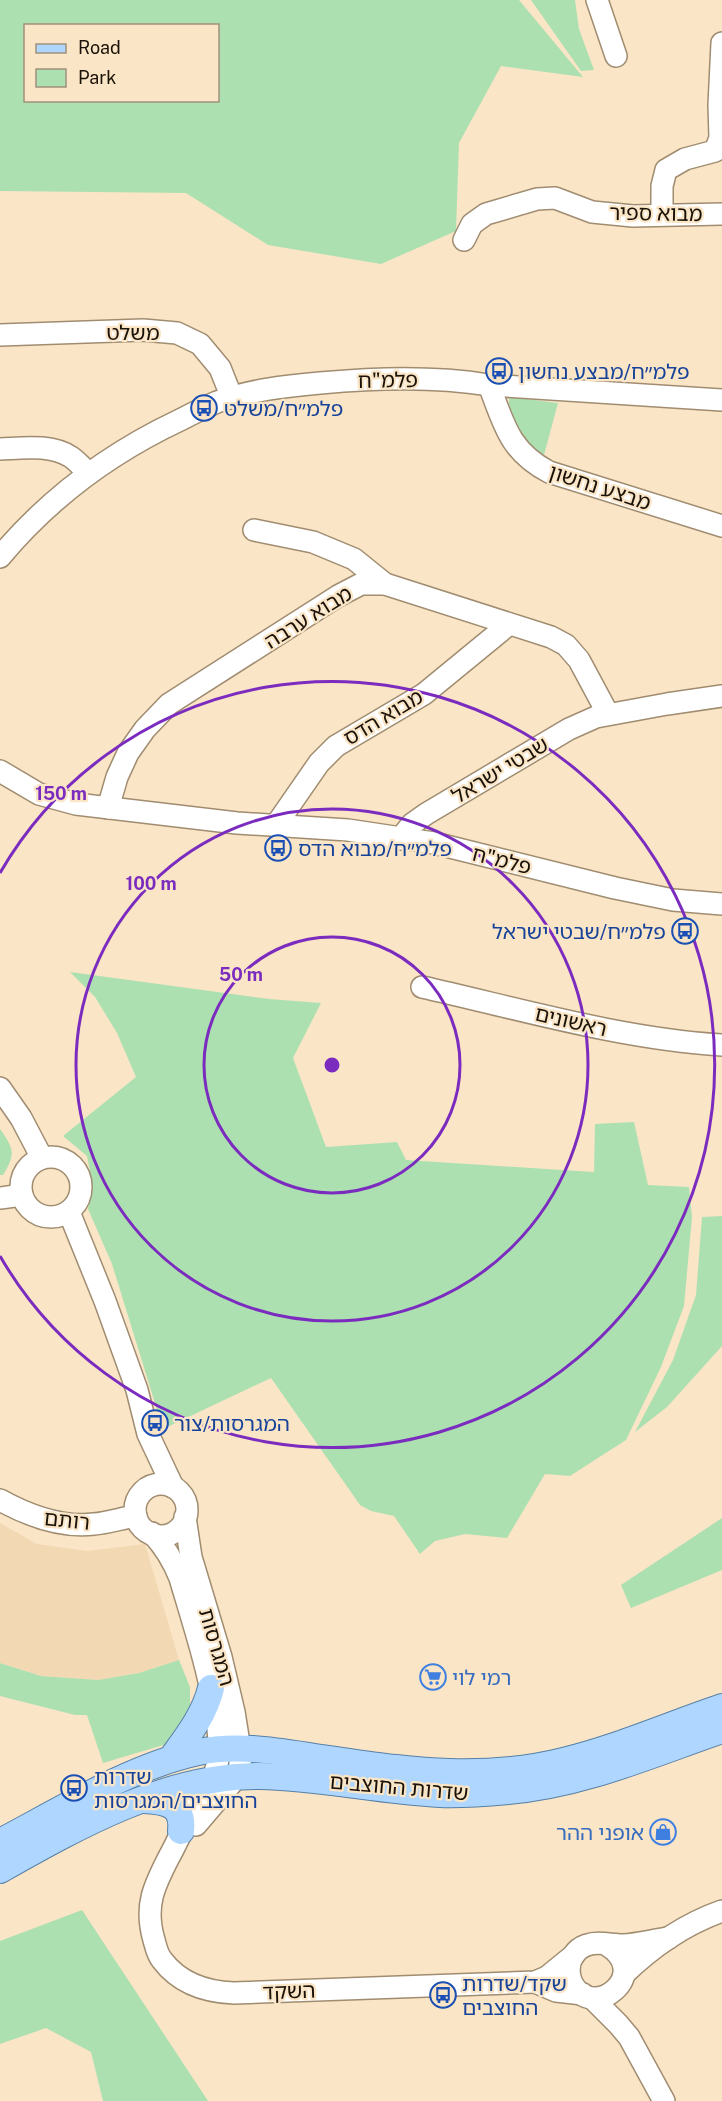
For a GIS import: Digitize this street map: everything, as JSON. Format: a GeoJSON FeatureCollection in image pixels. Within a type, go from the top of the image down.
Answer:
{"type":"FeatureCollection","features":[{"type":"Feature","properties":{"kind":"main road"},"geometry":{"type":"LineString","coordinates":[[171,1759],[195,1724],[211,1688]]}},
{"type":"Feature","properties":{"kind":"main road","name":"שדרות החוצבים"},"geometry":{"type":"LineString","coordinates":[[0,1842],[136,1773],[171,1759],[230,1748],[259,1749],[449,1772],[486,1772],[561,1762],[722,1707]]}},
{"type":"Feature","properties":{"kind":"main road","name":"שדרות החוצבים"},"geometry":{"type":"LineString","coordinates":[[0,1870],[85,1825],[143,1800],[223,1780],[256,1776],[295,1778],[440,1794],[510,1791],[561,1784],[722,1730]]}},
{"type":"Feature","properties":{"kind":"main road"},"geometry":{"type":"LineString","coordinates":[[143,1800],[165,1803],[179,1811],[182,1820],[181,1831]]}},
{"type":"Feature","properties":{"kind":"street"},"geometry":{"type":"LineString","coordinates":[[597,0],[615,56]]}},
{"type":"Feature","properties":{"kind":"street"},"geometry":{"type":"LineString","coordinates":[[662,215],[662,186],[666,171],[685,159],[715,151],[720,138],[722,43]]}},
{"type":"Feature","properties":{"kind":"street","name":"מבוא ספיר"},"geometry":{"type":"LineString","coordinates":[[464,240],[472,224],[486,214],[537,199],[555,198],[592,212],[633,216],[722,214]]}},
{"type":"Feature","properties":{"kind":"street","name":"משלט"},"geometry":{"type":"LineString","coordinates":[[0,334],[143,330],[177,333],[200,344],[220,368],[232,398]]}},
{"type":"Feature","properties":{"kind":"street","name":"פלמ\"ח"},"geometry":{"type":"LineString","coordinates":[[0,557],[48,506],[88,473],[134,442],[217,402],[232,398],[288,386],[376,378],[462,381],[489,385],[722,400]]}},
{"type":"Feature","properties":{"kind":"street","name":"מבצע נחשון"},"geometry":{"type":"LineString","coordinates":[[489,385],[507,433],[532,463],[549,472],[722,526]]}},
{"type":"Feature","properties":{"kind":"street"},"geometry":{"type":"LineString","coordinates":[[0,449],[29,447],[56,450],[71,457],[88,473]]}},
{"type":"Feature","properties":{"kind":"street"},"geometry":{"type":"LineString","coordinates":[[254,530],[313,542],[354,559],[386,584]]}},
{"type":"Feature","properties":{"kind":"street","name":"מבוא ערבה"},"geometry":{"type":"LineString","coordinates":[[108,808],[117,777],[128,753],[145,729],[169,704],[338,596],[361,584],[386,584],[550,637],[566,645],[579,660],[608,714]]}},
{"type":"Feature","properties":{"kind":"street","name":"מבוא הדס"},"geometry":{"type":"LineString","coordinates":[[276,825],[319,763],[336,746],[424,694],[508,625]]}},
{"type":"Feature","properties":{"kind":"street","name":"שבטי ישראל"},"geometry":{"type":"LineString","coordinates":[[400,839],[412,824],[426,814],[569,729],[608,714],[722,696]]}},
{"type":"Feature","properties":{"kind":"street","name":"פלמ\"ח"},"geometry":{"type":"LineString","coordinates":[[0,771],[39,794],[76,804],[237,823],[348,830],[434,843],[615,888],[673,900],[722,904]]}},
{"type":"Feature","properties":{"kind":"street","name":"ראשונים"},"geometry":{"type":"LineString","coordinates":[[422,987],[637,1036],[692,1044],[722,1045]]}},
{"type":"Feature","properties":{"kind":"street"},"geometry":{"type":"LineString","coordinates":[[0,1088],[21,1118],[42,1158]]}},
{"type":"Feature","properties":{"kind":"street"},"geometry":{"type":"LineString","coordinates":[[52,1156],[66,1160],[79,1173],[82,1187],[80,1196],[69,1212],[56,1217],[42,1215],[29,1208],[22,1195],[21,1182],[24,1172],[30,1164],[42,1158],[52,1156]]}},
{"type":"Feature","properties":{"kind":"street"},"geometry":{"type":"LineString","coordinates":[[0,1198],[22,1195]]}},
{"type":"Feature","properties":{"kind":"street"},"geometry":{"type":"LineString","coordinates":[[69,1212],[105,1301],[137,1390],[148,1434],[173,1487],[185,1500],[187,1509],[182,1525],[172,1533],[160,1535],[142,1527],[136,1516],[137,1499],[146,1489],[161,1484],[173,1487]]}},
{"type":"Feature","properties":{"kind":"street"},"geometry":{"type":"LineString","coordinates":[[146,1489],[148,1434]]}},
{"type":"Feature","properties":{"kind":"street","name":"רותם"},"geometry":{"type":"LineString","coordinates":[[0,1500],[36,1517],[76,1525],[95,1524],[136,1516]]}},
{"type":"Feature","properties":{"kind":"street","name":"המגרסות"},"geometry":{"type":"LineString","coordinates":[[185,1517],[191,1557],[226,1676],[230,1748],[218,1762],[223,1780]]}},
{"type":"Feature","properties":{"kind":"street","name":"המגרסות"},"geometry":{"type":"LineString","coordinates":[[152,1533],[165,1547],[174,1562],[230,1748]]}},
{"type":"Feature","properties":{"kind":"street","name":"השקד"},"geometry":{"type":"LineString","coordinates":[[169,1858],[181,1831],[223,1780]]}},
{"type":"Feature","properties":{"kind":"street","name":"השקד"},"geometry":{"type":"LineString","coordinates":[[223,1780],[169,1858],[152,1892],[149,1915],[158,1955],[176,1976],[196,1987],[215,1992],[234,1993],[535,1982],[547,1977],[574,1955]]}},
{"type":"Feature","properties":{"kind":"street"},"geometry":{"type":"LineString","coordinates":[[587,1996],[609,1995],[616,1990],[623,1979],[669,1938],[722,1911]]}},
{"type":"Feature","properties":{"kind":"street"},"geometry":{"type":"LineString","coordinates":[[629,2037],[587,1996],[576,1989],[571,1982],[570,1963],[574,1955],[588,1944],[624,1944],[669,1938]]}},
{"type":"Feature","properties":{"kind":"street"},"geometry":{"type":"LineString","coordinates":[[607,1945],[621,1957],[623,1979],[620,2005],[629,2037],[664,2101]]}},
{"type":"Feature","properties":{"kind":"street","name":"השקד"},"geometry":{"type":"LineString","coordinates":[[535,1982],[556,1991],[587,1996]]}},
{"type":"Feature","properties":{"kind":"shaded area"},"geometry":{"type":"Polygon","coordinates":[[[0,1523],[37,1544],[87,1551],[145,1544],[179,1660],[139,1673],[98,1680],[41,1676],[0,1663],[0,1523]]]}},
{"type":"Feature","properties":{"kind":"green space"},"geometry":{"type":"Polygon","coordinates":[[[0,0],[519,0],[583,77],[501,66],[459,143],[456,231],[381,264],[268,245],[186,193],[0,191],[0,0]]]}},
{"type":"Feature","properties":{"kind":"green space"},"geometry":{"type":"Polygon","coordinates":[[[531,0],[575,0],[579,29],[594,70],[581,71],[531,0]]]}},
{"type":"Feature","properties":{"kind":"green space"},"geometry":{"type":"Polygon","coordinates":[[[509,397],[558,403],[544,455],[528,444],[517,432],[511,416],[509,397]]]}},
{"type":"Feature","properties":{"kind":"green space"},"geometry":{"type":"Polygon","coordinates":[[[70,972],[269,999],[321,1003],[293,1058],[326,1147],[397,1142],[406,1160],[594,1172],[595,1124],[634,1122],[648,1185],[689,1187],[692,1217],[684,1306],[661,1367],[626,1440],[570,1476],[545,1474],[507,1538],[465,1534],[435,1541],[420,1554],[394,1516],[371,1511],[360,1505],[271,1378],[163,1429],[112,1264],[88,1209],[92,1181],[87,1156],[63,1136],[136,1077],[117,1033],[95,997],[70,972]]]}},
{"type":"Feature","properties":{"kind":"green space"},"geometry":{"type":"Polygon","coordinates":[[[0,1129],[12,1152],[3,1175],[0,1175],[0,1129]]]}},
{"type":"Feature","properties":{"kind":"green space"},"geometry":{"type":"Polygon","coordinates":[[[722,1216],[722,1346],[667,1407],[635,1432],[673,1360],[696,1295],[702,1217],[722,1216]]]}},
{"type":"Feature","properties":{"kind":"green space"},"geometry":{"type":"Polygon","coordinates":[[[722,1518],[722,1570],[631,1608],[621,1585],[722,1518]]]}},
{"type":"Feature","properties":{"kind":"green space"},"geometry":{"type":"Polygon","coordinates":[[[179,1660],[190,1687],[190,1708],[167,1744],[103,1763],[87,1715],[75,1715],[0,1696],[0,1663],[41,1676],[98,1680],[139,1673],[179,1660]]]}},
{"type":"Feature","properties":{"kind":"green space"},"geometry":{"type":"Polygon","coordinates":[[[82,1910],[208,2101],[103,2101],[91,2052],[46,2028],[0,2044],[0,1941],[82,1910]]]}},
{"type":"Feature","properties":{"kind":"place","name":"פלמ״ח/מבצע נחשון"},"geometry":{"type":"Point","coordinates":[499,371]}},
{"type":"Feature","properties":{"kind":"place","name":"פלמ״ח/משלט"},"geometry":{"type":"Point","coordinates":[204,408]}},
{"type":"Feature","properties":{"kind":"place","name":"פלמ״ח/מבוא הדס"},"geometry":{"type":"Point","coordinates":[278,848]}},
{"type":"Feature","properties":{"kind":"place","name":"פלמ״ח/שבטי ישראל"},"geometry":{"type":"Point","coordinates":[685,931]}},
{"type":"Feature","properties":{"kind":"place","name":"המגרסות/צור"},"geometry":{"type":"Point","coordinates":[155,1423]}},
{"type":"Feature","properties":{"kind":"place","name":"רמי לוי"},"geometry":{"type":"Point","coordinates":[433,1677]}},
{"type":"Feature","properties":{"kind":"place","name":"שדרות החוצבים/המגרסות"},"geometry":{"type":"Point","coordinates":[74,1788]}},
{"type":"Feature","properties":{"kind":"place","name":"אופני ההר"},"geometry":{"type":"Point","coordinates":[663,1832]}},
{"type":"Feature","properties":{"kind":"place","name":"שקד/שדרות החוצבים"},"geometry":{"type":"Point","coordinates":[443,1995]}}]}
